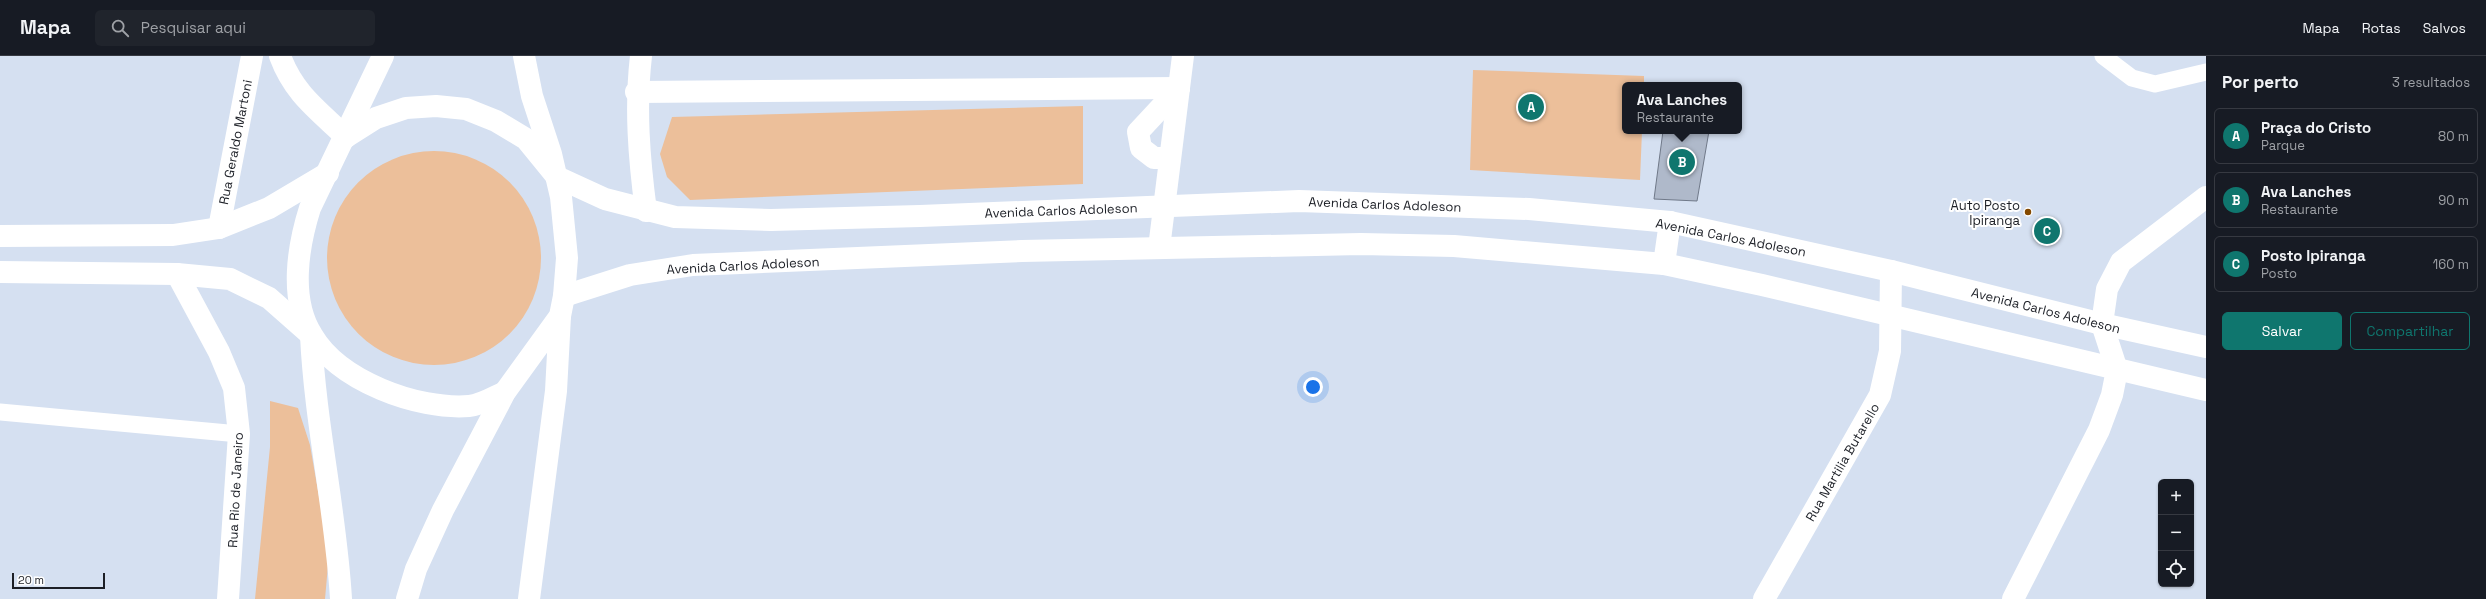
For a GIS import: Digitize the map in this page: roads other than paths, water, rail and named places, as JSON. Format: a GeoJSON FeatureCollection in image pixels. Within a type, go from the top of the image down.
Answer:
{"type":"FeatureCollection","features":[{"type":"Feature","properties":{"kind":"main road","name":"Rua Geraldo Martoni"},"geometry":{"type":"LineString","coordinates":[[219,228],[252,56]]}},
{"type":"Feature","properties":{"kind":"main road"},"geometry":{"type":"LineString","coordinates":[[280,56],[287,76],[302,95],[346,137]]}},
{"type":"Feature","properties":{"kind":"main road"},"geometry":{"type":"LineString","coordinates":[[341,599],[338,551],[316,396],[311,335],[299,294],[300,245],[310,208],[346,137],[383,56]]}},
{"type":"Feature","properties":{"kind":"main road"},"geometry":{"type":"LineString","coordinates":[[524,56],[532,96],[557,177],[566,238],[567,279],[562,306],[556,391],[529,599]]}},
{"type":"Feature","properties":{"kind":"main road"},"geometry":{"type":"LineString","coordinates":[[641,56],[636,92],[640,170],[646,210]]}},
{"type":"Feature","properties":{"kind":"main road"},"geometry":{"type":"LineString","coordinates":[[1159,248],[1183,56]]}},
{"type":"Feature","properties":{"kind":"main road"},"geometry":{"type":"LineString","coordinates":[[636,92],[1179,88]]}},
{"type":"Feature","properties":{"kind":"main road"},"geometry":{"type":"LineString","coordinates":[[1170,158],[1154,158],[1141,148],[1138,132],[1179,88]]}},
{"type":"Feature","properties":{"kind":"main road"},"geometry":{"type":"LineString","coordinates":[[346,137],[376,118],[406,108],[436,106],[466,109],[496,121],[526,139],[557,177]]}},
{"type":"Feature","properties":{"kind":"main road"},"geometry":{"type":"LineString","coordinates":[[0,236],[173,235],[219,228],[269,208],[328,172]]}},
{"type":"Feature","properties":{"kind":"main road","name":"Avenida Carlos Adoleson"},"geometry":{"type":"LineString","coordinates":[[557,177],[605,199],[675,217],[771,220],[1299,201],[1395,203],[1528,210],[1670,222],[1891,271],[2102,324],[2206,347]]}},
{"type":"Feature","properties":{"kind":"main road"},"geometry":{"type":"LineString","coordinates":[[2013,599],[2099,430],[2112,395],[2117,370],[2102,324],[2107,289],[2122,262],[2206,197]]}},
{"type":"Feature","properties":{"kind":"main road"},"geometry":{"type":"LineString","coordinates":[[1664,264],[1670,222]]}},
{"type":"Feature","properties":{"kind":"main road","name":"Avenida Carlos Adoleson"},"geometry":{"type":"LineString","coordinates":[[562,306],[630,275],[693,265],[1022,251],[1362,244],[1454,246],[1664,264],[1762,285],[2206,390]]}},
{"type":"Feature","properties":{"kind":"main road","name":"Rua Martilia Butarello"},"geometry":{"type":"LineString","coordinates":[[1764,599],[1880,395],[1890,351],[1889,316],[1891,271]]}},
{"type":"Feature","properties":{"kind":"main road"},"geometry":{"type":"LineString","coordinates":[[0,272],[177,274],[230,279],[269,298],[311,335],[348,372],[370,385],[406,398],[438,406],[470,406],[505,392]]}},
{"type":"Feature","properties":{"kind":"main road","name":"Rua Rio de Janeiro"},"geometry":{"type":"LineString","coordinates":[[177,274],[219,352],[234,388],[239,434],[228,599]]}},
{"type":"Feature","properties":{"kind":"main road"},"geometry":{"type":"LineString","coordinates":[[407,599],[416,569],[442,510],[505,392],[562,306]]}},
{"type":"Feature","properties":{"kind":"lane"},"geometry":{"type":"LineString","coordinates":[[2103,56],[2132,78],[2155,84],[2206,72]]}},
{"type":"Feature","properties":{"kind":"lane"},"geometry":{"type":"LineString","coordinates":[[0,412],[239,434]]}},
{"type":"Feature","properties":{"kind":"place","name":"Praça do Cristo"},"geometry":{"type":"Point","coordinates":[1531,107]}},
{"type":"Feature","properties":{"kind":"place","name":"Ava Lanches"},"geometry":{"type":"Point","coordinates":[1682,162]}},
{"type":"Feature","properties":{"kind":"place","name":"Auto Posto Ipiranga"},"geometry":{"type":"Point","coordinates":[2028,212]}},
{"type":"Feature","properties":{"kind":"place","name":"Posto Ipiranga"},"geometry":{"type":"Point","coordinates":[2047,231]}}]}
